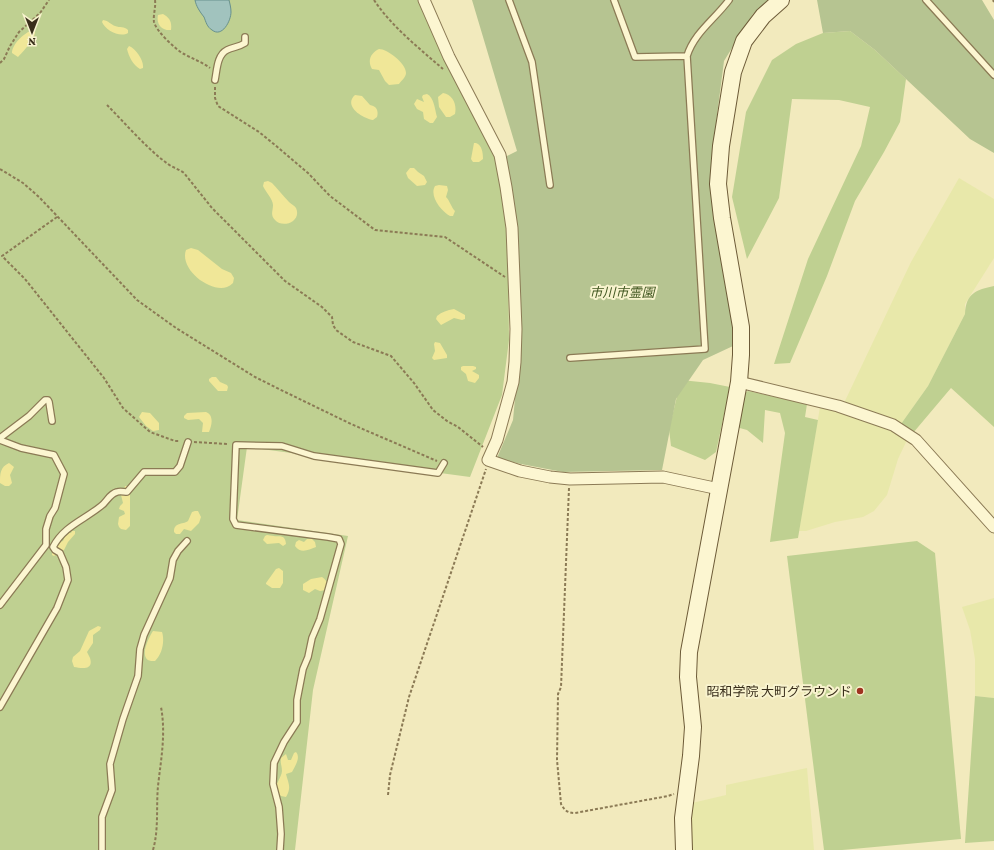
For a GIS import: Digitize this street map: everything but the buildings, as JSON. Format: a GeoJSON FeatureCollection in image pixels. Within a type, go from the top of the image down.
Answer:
{"type":"FeatureCollection","features":[{"type":"Feature","properties":{"kind":"street"},"geometry":{"type":"LineString","coordinates":[[424,0],[448,57],[500,155],[512,228],[516,329],[513,382],[498,440],[490,457],[520,471],[570,479],[663,477],[719,489]]}},
{"type":"Feature","properties":{"kind":"street"},"geometry":{"type":"LineString","coordinates":[[684,850],[683,818],[692,756],[693,727],[688,677],[689,652],[739,382],[741,355],[741,327],[738,300],[722,218],[719,191],[721,146],[733,72],[744,41],[763,16],[781,0]]}},
{"type":"Feature","properties":{"kind":"street"},"geometry":{"type":"LineString","coordinates":[[739,382],[838,406],[893,425],[916,440],[994,527]]}},
{"type":"Feature","properties":{"kind":"lane"},"geometry":{"type":"LineString","coordinates":[[509,0],[532,62],[550,185]]}},
{"type":"Feature","properties":{"kind":"lane"},"geometry":{"type":"LineString","coordinates":[[614,0],[635,57],[687,56]]}},
{"type":"Feature","properties":{"kind":"lane"},"geometry":{"type":"LineString","coordinates":[[570,358],[705,349],[687,56],[689,49],[699,33],[718,14],[729,0]]}},
{"type":"Feature","properties":{"kind":"lane"},"geometry":{"type":"LineString","coordinates":[[926,0],[994,75]]}},
{"type":"Feature","properties":{"kind":"lane"},"geometry":{"type":"LineString","coordinates":[[215,80],[218,61],[222,55],[226,51],[245,43],[245,37]]}},
{"type":"Feature","properties":{"kind":"lane"},"geometry":{"type":"LineString","coordinates":[[0,605],[46,545],[46,528],[50,516],[55,508],[64,474],[54,455],[21,448],[0,439],[29,416],[45,400],[50,402],[52,422]]}},
{"type":"Feature","properties":{"kind":"lane"},"geometry":{"type":"LineString","coordinates":[[0,707],[57,608],[68,580],[66,567],[60,553],[54,550],[53,547],[57,540],[78,521],[103,506],[109,496],[118,492],[127,492],[144,472],[175,472],[180,466],[188,442]]}},
{"type":"Feature","properties":{"kind":"lane"},"geometry":{"type":"LineString","coordinates":[[280,850],[281,834],[279,807],[273,784],[274,763],[284,742],[297,722],[298,700],[304,669],[341,544],[339,539],[328,537],[236,525],[234,519],[236,495],[236,445],[282,446],[314,456],[438,473],[444,464]]}},
{"type":"Feature","properties":{"kind":"lane"},"geometry":{"type":"LineString","coordinates":[[102,850],[102,817],[112,790],[110,764],[123,719],[138,676],[140,649],[144,635],[170,578],[173,560],[178,551],[187,541]]}},
{"type":"Feature","properties":{"kind":"path"},"geometry":{"type":"LineString","coordinates":[[0,63],[4,59],[12,42],[19,32],[40,13],[49,0]]}},
{"type":"Feature","properties":{"kind":"path"},"geometry":{"type":"LineString","coordinates":[[154,0],[154,22],[156,27],[184,54],[210,68],[215,80],[215,98],[218,106],[259,132],[308,174],[330,196],[375,230],[445,237],[514,283]]}},
{"type":"Feature","properties":{"kind":"path"},"geometry":{"type":"LineString","coordinates":[[374,0],[413,43],[448,73]]}},
{"type":"Feature","properties":{"kind":"path"},"geometry":{"type":"LineString","coordinates":[[107,105],[157,155],[169,165],[180,170],[212,208],[284,281],[322,307],[332,317],[333,326],[336,330],[353,342],[391,356],[414,383],[433,410],[490,457],[409,697],[390,775],[388,795]]}},
{"type":"Feature","properties":{"kind":"path"},"geometry":{"type":"LineString","coordinates":[[0,169],[23,183],[39,197],[137,300],[185,334],[255,377],[351,424],[444,464]]}},
{"type":"Feature","properties":{"kind":"path"},"geometry":{"type":"LineString","coordinates":[[58,216],[2,256],[26,279],[104,378],[122,408],[150,432],[175,441],[236,445]]}},
{"type":"Feature","properties":{"kind":"path"},"geometry":{"type":"LineString","coordinates":[[570,479],[561,687],[558,694],[557,760],[561,804],[564,810],[569,813],[575,813],[668,796],[686,790]]}},
{"type":"Feature","properties":{"kind":"path"},"geometry":{"type":"LineString","coordinates":[[153,850],[156,839],[158,787],[164,744],[164,721],[161,707]]}},
{"type":"Feature","properties":{"kind":"green space"},"geometry":{"type":"Polygon","coordinates":[[[0,0],[420,0],[496,156],[504,205],[508,256],[509,340],[502,395],[470,477],[247,447],[237,520],[348,536],[313,690],[295,850],[0,850],[0,0]]]}},
{"type":"Feature","properties":{"kind":"green space","name":"市川市霊園"},"geometry":{"type":"Polygon","coordinates":[[[472,0],[768,0],[753,14],[724,61],[716,123],[711,179],[732,312],[733,346],[703,360],[676,399],[662,470],[563,472],[497,458],[513,420],[519,356],[505,157],[517,151],[472,0]]]}},
{"type":"Feature","properties":{"kind":"green space"},"geometry":{"type":"Polygon","coordinates":[[[817,0],[982,0],[994,20],[994,153],[970,139],[875,50],[850,31],[823,33],[817,0]]]}},
{"type":"Feature","properties":{"kind":"green space"},"geometry":{"type":"Polygon","coordinates":[[[850,31],[875,50],[906,79],[900,122],[855,201],[827,276],[790,363],[774,364],[808,259],[861,146],[870,107],[839,100],[792,99],[779,198],[747,259],[732,197],[746,112],[772,60],[796,44],[823,33],[850,31]]]}},
{"type":"Feature","properties":{"kind":"green space"},"geometry":{"type":"Polygon","coordinates":[[[959,178],[994,199],[994,258],[965,304],[965,314],[928,386],[901,424],[883,415],[844,403],[911,262],[959,178]]]}},
{"type":"Feature","properties":{"kind":"green space"},"geometry":{"type":"Polygon","coordinates":[[[994,286],[994,427],[951,388],[913,433],[901,424],[928,386],[965,314],[967,301],[977,291],[994,286]]]}},
{"type":"Feature","properties":{"kind":"green space"},"geometry":{"type":"Polygon","coordinates":[[[681,380],[730,387],[716,452],[705,460],[671,446],[669,429],[681,380]]]}},
{"type":"Feature","properties":{"kind":"green space"},"geometry":{"type":"Polygon","coordinates":[[[748,391],[807,404],[805,417],[818,420],[798,538],[770,542],[785,433],[780,413],[765,410],[763,443],[747,430],[736,427],[742,394],[748,391]]]}},
{"type":"Feature","properties":{"kind":"green space"},"geometry":{"type":"Polygon","coordinates":[[[820,407],[891,429],[907,440],[898,459],[887,495],[874,511],[863,517],[835,522],[806,531],[799,531],[820,407]]]}},
{"type":"Feature","properties":{"kind":"green space"},"geometry":{"type":"Polygon","coordinates":[[[917,541],[935,553],[961,839],[842,850],[824,850],[787,556],[917,541]]]}},
{"type":"Feature","properties":{"kind":"green space"},"geometry":{"type":"Polygon","coordinates":[[[994,598],[994,698],[975,696],[975,659],[970,630],[962,607],[994,598]]]}},
{"type":"Feature","properties":{"kind":"green space"},"geometry":{"type":"Polygon","coordinates":[[[975,696],[994,698],[994,841],[965,843],[975,696]]]}},
{"type":"Feature","properties":{"kind":"green space"},"geometry":{"type":"Polygon","coordinates":[[[807,768],[814,850],[690,850],[689,840],[692,803],[726,795],[726,785],[807,768]]]}},
{"type":"Feature","properties":{"kind":"sand"},"geometry":{"type":"Polygon","coordinates":[[[163,14],[170,20],[171,30],[162,28],[159,24],[158,15],[163,14]]]}},
{"type":"Feature","properties":{"kind":"sand"},"geometry":{"type":"Polygon","coordinates":[[[103,20],[115,26],[125,28],[128,30],[128,33],[121,35],[109,30],[102,22],[103,20]]]}},
{"type":"Feature","properties":{"kind":"sand"},"geometry":{"type":"Polygon","coordinates":[[[33,30],[35,31],[35,34],[23,52],[18,57],[12,53],[14,46],[20,39],[26,33],[33,30]]]}},
{"type":"Feature","properties":{"kind":"sand"},"geometry":{"type":"Polygon","coordinates":[[[129,46],[139,55],[143,68],[140,69],[135,65],[127,49],[129,46]]]}},
{"type":"Feature","properties":{"kind":"sand"},"geometry":{"type":"Polygon","coordinates":[[[379,49],[387,51],[396,57],[403,65],[406,74],[399,84],[389,85],[379,70],[372,69],[370,63],[371,57],[379,49]]]}},
{"type":"Feature","properties":{"kind":"sand"},"geometry":{"type":"Polygon","coordinates":[[[443,93],[452,98],[455,103],[455,114],[450,117],[446,117],[439,107],[438,97],[443,93]]]}},
{"type":"Feature","properties":{"kind":"sand"},"geometry":{"type":"Polygon","coordinates":[[[427,94],[433,101],[435,107],[437,117],[433,123],[430,123],[424,119],[423,112],[417,109],[414,104],[417,99],[424,102],[422,97],[423,95],[427,94]]]}},
{"type":"Feature","properties":{"kind":"sand"},"geometry":{"type":"Polygon","coordinates":[[[355,95],[362,96],[370,105],[375,107],[378,112],[377,117],[373,120],[369,119],[355,111],[351,103],[355,95]]]}},
{"type":"Feature","properties":{"kind":"sand"},"geometry":{"type":"Polygon","coordinates":[[[474,143],[481,147],[483,159],[479,162],[473,162],[471,159],[474,143]]]}},
{"type":"Feature","properties":{"kind":"sand"},"geometry":{"type":"Polygon","coordinates":[[[410,168],[414,168],[424,176],[427,182],[425,185],[417,186],[408,178],[406,173],[410,168]]]}},
{"type":"Feature","properties":{"kind":"sand"},"geometry":{"type":"Polygon","coordinates":[[[268,181],[272,183],[296,208],[296,217],[287,224],[278,223],[273,218],[273,203],[263,186],[264,182],[268,181]]]}},
{"type":"Feature","properties":{"kind":"sand"},"geometry":{"type":"Polygon","coordinates":[[[435,186],[447,186],[448,190],[446,197],[455,211],[453,216],[450,216],[443,211],[435,199],[435,186]]]}},
{"type":"Feature","properties":{"kind":"sand"},"geometry":{"type":"Polygon","coordinates":[[[191,248],[198,250],[222,269],[231,273],[234,278],[233,283],[227,287],[220,288],[205,283],[198,278],[191,272],[185,257],[186,250],[191,248]]]}},
{"type":"Feature","properties":{"kind":"sand"},"geometry":{"type":"Polygon","coordinates":[[[454,309],[465,315],[465,319],[462,320],[454,318],[441,325],[436,319],[437,316],[445,311],[454,309]]]}},
{"type":"Feature","properties":{"kind":"sand"},"geometry":{"type":"Polygon","coordinates":[[[435,342],[440,343],[447,355],[447,358],[434,360],[432,358],[435,351],[435,342]]]}},
{"type":"Feature","properties":{"kind":"sand"},"geometry":{"type":"Polygon","coordinates":[[[461,367],[476,367],[476,369],[472,371],[479,375],[479,378],[475,383],[468,381],[466,374],[461,370],[461,367]]]}},
{"type":"Feature","properties":{"kind":"sand"},"geometry":{"type":"Polygon","coordinates":[[[212,377],[216,377],[220,382],[227,385],[227,391],[218,391],[209,381],[212,377]]]}},
{"type":"Feature","properties":{"kind":"sand"},"geometry":{"type":"Polygon","coordinates":[[[142,412],[150,413],[159,423],[159,430],[153,431],[146,426],[139,417],[142,412]]]}},
{"type":"Feature","properties":{"kind":"sand"},"geometry":{"type":"Polygon","coordinates":[[[187,413],[209,413],[211,418],[209,432],[202,432],[203,423],[199,419],[188,420],[184,418],[187,413]]]}},
{"type":"Feature","properties":{"kind":"sand"},"geometry":{"type":"Polygon","coordinates":[[[9,463],[14,467],[10,475],[12,483],[9,486],[5,486],[0,483],[0,474],[2,469],[9,463]]]}},
{"type":"Feature","properties":{"kind":"sand"},"geometry":{"type":"Polygon","coordinates":[[[125,486],[130,486],[130,526],[126,530],[121,529],[118,524],[119,517],[125,514],[124,511],[119,509],[123,503],[121,495],[125,486]]]}},
{"type":"Feature","properties":{"kind":"sand"},"geometry":{"type":"Polygon","coordinates":[[[198,511],[201,517],[199,523],[191,531],[184,529],[180,534],[176,534],[174,532],[175,527],[188,521],[192,512],[198,511]]]}},
{"type":"Feature","properties":{"kind":"sand"},"geometry":{"type":"Polygon","coordinates":[[[72,531],[75,531],[75,534],[68,542],[64,550],[54,556],[52,555],[52,552],[60,542],[63,541],[67,532],[71,533],[72,531]]]}},
{"type":"Feature","properties":{"kind":"sand"},"geometry":{"type":"Polygon","coordinates":[[[267,535],[283,537],[286,544],[283,546],[279,543],[267,544],[263,540],[267,535]]]}},
{"type":"Feature","properties":{"kind":"sand"},"geometry":{"type":"Polygon","coordinates":[[[307,539],[312,539],[315,542],[316,547],[302,551],[295,546],[296,542],[299,540],[304,542],[307,539]]]}},
{"type":"Feature","properties":{"kind":"sand"},"geometry":{"type":"Polygon","coordinates":[[[279,568],[283,571],[283,583],[280,588],[272,588],[266,583],[276,569],[279,568]]]}},
{"type":"Feature","properties":{"kind":"sand"},"geometry":{"type":"Polygon","coordinates":[[[322,577],[327,583],[326,590],[320,591],[315,589],[309,593],[303,590],[303,584],[311,579],[322,577]]]}},
{"type":"Feature","properties":{"kind":"sand"},"geometry":{"type":"Polygon","coordinates":[[[98,626],[101,627],[100,630],[93,635],[93,643],[87,652],[91,662],[89,667],[74,667],[72,661],[73,657],[80,651],[89,631],[98,626]]]}},
{"type":"Feature","properties":{"kind":"sand"},"geometry":{"type":"Polygon","coordinates":[[[153,631],[162,632],[163,639],[161,652],[155,661],[150,661],[146,658],[145,650],[149,637],[153,631]]]}},
{"type":"Feature","properties":{"kind":"sand"},"geometry":{"type":"Polygon","coordinates":[[[296,752],[298,759],[296,765],[292,772],[286,774],[289,785],[288,794],[286,797],[281,796],[277,789],[277,783],[282,771],[281,758],[286,754],[288,760],[291,760],[296,752]]]}},
{"type":"Feature","properties":{"kind":"water"},"geometry":{"type":"Polygon","coordinates":[[[195,0],[229,0],[231,16],[228,24],[219,32],[210,29],[198,9],[195,0]]]}},
{"type":"Feature","properties":{"kind":"place","name":"昭和学院 大町グラウンド"},"geometry":{"type":"Point","coordinates":[860,691]}}]}
